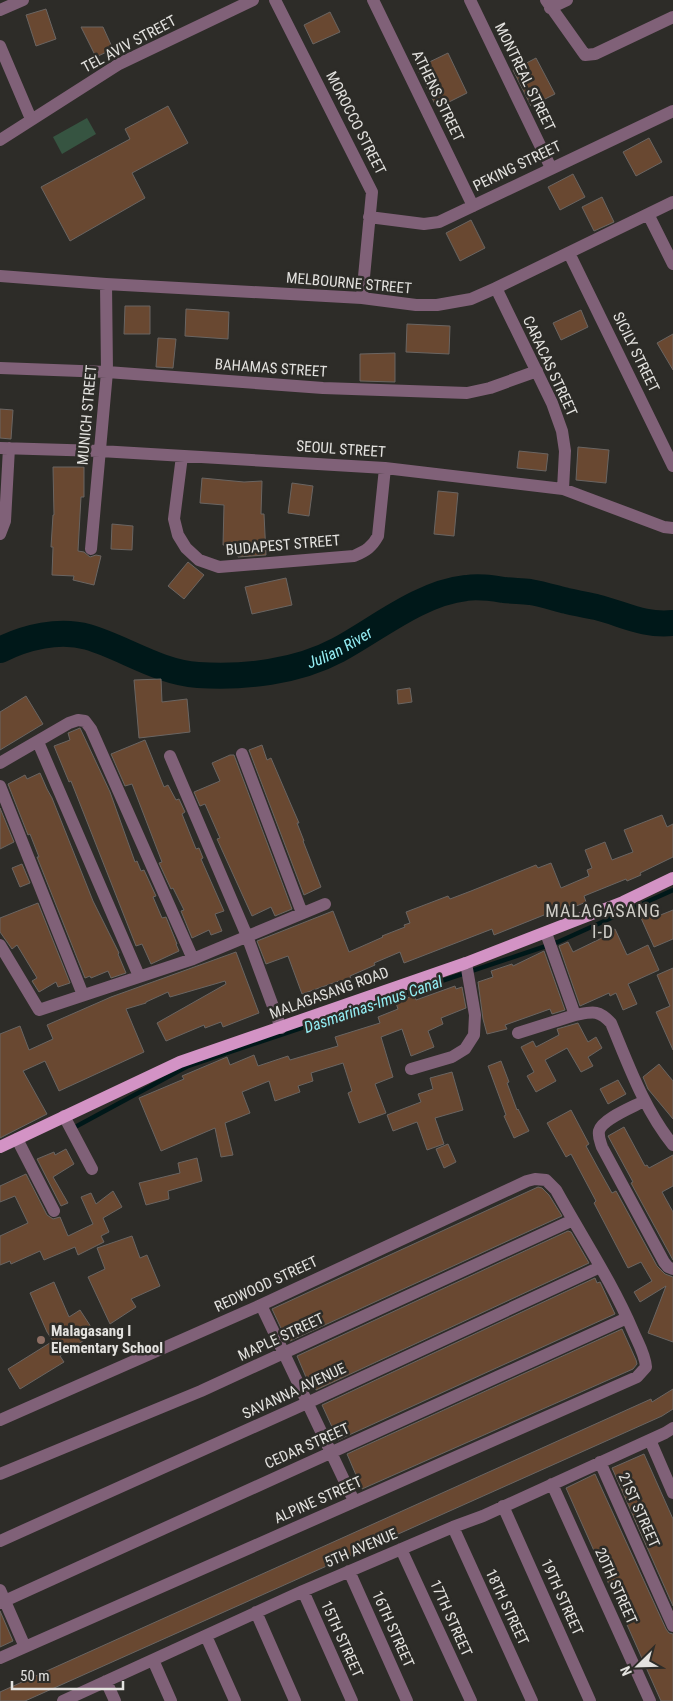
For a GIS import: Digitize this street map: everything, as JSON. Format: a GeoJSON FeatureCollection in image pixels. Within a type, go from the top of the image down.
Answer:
{"type":"FeatureCollection","features":[{"type":"Feature","properties":{"kind":"main road","name":"MALAGASANG ROAD"},"geometry":{"type":"LineString","coordinates":[[0,1148],[180,1062],[466,963],[623,902],[673,878]]}},
{"type":"Feature","properties":{"kind":"street"},"geometry":{"type":"LineString","coordinates":[[0,10],[23,0]]}},
{"type":"Feature","properties":{"kind":"street","name":"TEL AVIV STREET"},"geometry":{"type":"LineString","coordinates":[[0,140],[119,64],[253,0]]}},
{"type":"Feature","properties":{"kind":"street","name":"MOROCCO STREET"},"geometry":{"type":"LineString","coordinates":[[276,0],[372,192],[362,298]]}},
{"type":"Feature","properties":{"kind":"street","name":"ATHENS STREET"},"geometry":{"type":"LineString","coordinates":[[373,0],[474,206]]}},
{"type":"Feature","properties":{"kind":"street","name":"MONTREAL STREET"},"geometry":{"type":"LineString","coordinates":[[470,0],[551,168]]}},
{"type":"Feature","properties":{"kind":"street"},"geometry":{"type":"LineString","coordinates":[[568,0],[548,4],[585,55],[595,54],[673,17]]}},
{"type":"Feature","properties":{"kind":"street"},"geometry":{"type":"LineString","coordinates":[[0,46],[31,119]]}},
{"type":"Feature","properties":{"kind":"street","name":"PEKING STREET"},"geometry":{"type":"LineString","coordinates":[[369,217],[424,224],[439,222],[673,110]]}},
{"type":"Feature","properties":{"kind":"street","name":"MELBOURNE STREET"},"geometry":{"type":"LineString","coordinates":[[0,276],[106,284],[362,298],[416,305],[437,305],[471,299],[673,202]]}},
{"type":"Feature","properties":{"kind":"street"},"geometry":{"type":"LineString","coordinates":[[648,214],[673,264]]}},
{"type":"Feature","properties":{"kind":"street","name":"SICILY STREET"},"geometry":{"type":"LineString","coordinates":[[569,253],[673,466]]}},
{"type":"Feature","properties":{"kind":"street","name":"MUNICH STREET"},"geometry":{"type":"LineString","coordinates":[[91,549],[107,372],[106,284]]}},
{"type":"Feature","properties":{"kind":"street","name":"CARACAS STREET"},"geometry":{"type":"LineString","coordinates":[[496,288],[537,371],[562,431],[565,451],[563,489]]}},
{"type":"Feature","properties":{"kind":"street","name":"BAHAMAS STREET"},"geometry":{"type":"LineString","coordinates":[[0,368],[107,372],[323,388],[467,393],[490,388],[537,371]]}},
{"type":"Feature","properties":{"kind":"street"},"geometry":{"type":"LineString","coordinates":[[0,534],[5,521],[4,448]]}},
{"type":"Feature","properties":{"kind":"street","name":"SEOUL STREET"},"geometry":{"type":"LineString","coordinates":[[4,448],[100,451],[384,468],[563,489],[664,527],[673,528]]}},
{"type":"Feature","properties":{"kind":"street","name":"BUDAPEST STREET"},"geometry":{"type":"LineString","coordinates":[[182,456],[174,518],[178,535],[186,548],[199,560],[219,567],[354,556],[366,550],[373,545],[378,536],[384,468]]}},
{"type":"Feature","properties":{"kind":"street"},"geometry":{"type":"LineString","coordinates":[[0,763],[69,723],[78,720],[86,721],[193,958]]}},
{"type":"Feature","properties":{"kind":"street"},"geometry":{"type":"LineString","coordinates":[[38,742],[140,976]]}},
{"type":"Feature","properties":{"kind":"street"},"geometry":{"type":"LineString","coordinates":[[242,754],[302,913]]}},
{"type":"Feature","properties":{"kind":"street"},"geometry":{"type":"LineString","coordinates":[[170,756],[247,936],[281,1028]]}},
{"type":"Feature","properties":{"kind":"street"},"geometry":{"type":"LineString","coordinates":[[0,786],[83,995]]}},
{"type":"Feature","properties":{"kind":"street"},"geometry":{"type":"LineString","coordinates":[[0,945],[39,1010],[193,958],[325,904]]}},
{"type":"Feature","properties":{"kind":"street"},"geometry":{"type":"LineString","coordinates":[[546,933],[575,1015]]}},
{"type":"Feature","properties":{"kind":"street"},"geometry":{"type":"LineString","coordinates":[[411,1068],[452,1057],[465,1049],[474,1035],[475,1015],[466,963]]}},
{"type":"Feature","properties":{"kind":"street"},"geometry":{"type":"LineString","coordinates":[[518,1033],[594,1011],[604,1016],[611,1024],[644,1101],[673,1145]]}},
{"type":"Feature","properties":{"kind":"street"},"geometry":{"type":"LineString","coordinates":[[644,1101],[606,1122],[600,1129],[598,1137],[664,1262],[673,1269]]}},
{"type":"Feature","properties":{"kind":"street"},"geometry":{"type":"LineString","coordinates":[[64,1116],[92,1169]]}},
{"type":"Feature","properties":{"kind":"street"},"geometry":{"type":"LineString","coordinates":[[17,1139],[54,1211]]}},
{"type":"Feature","properties":{"kind":"street","name":"REDWOOD STREET"},"geometry":{"type":"LineString","coordinates":[[0,1420],[261,1305],[527,1181],[535,1179],[546,1180],[556,1190],[573,1220]]}},
{"type":"Feature","properties":{"kind":"street"},"geometry":{"type":"LineString","coordinates":[[573,1220],[627,1318]]}},
{"type":"Feature","properties":{"kind":"street","name":"MAPLE STREET"},"geometry":{"type":"LineString","coordinates":[[0,1474],[201,1391],[573,1220]]}},
{"type":"Feature","properties":{"kind":"street","name":"SAVANNA AVENUE"},"geometry":{"type":"LineString","coordinates":[[0,1541],[307,1403],[600,1267]]}},
{"type":"Feature","properties":{"kind":"street"},"geometry":{"type":"LineString","coordinates":[[261,1305],[354,1502]]}},
{"type":"Feature","properties":{"kind":"street","name":"ALPINE STREET"},"geometry":{"type":"LineString","coordinates":[[0,1658],[637,1377],[646,1367],[645,1359],[627,1318]]}},
{"type":"Feature","properties":{"kind":"street","name":"CEDAR STREET"},"geometry":{"type":"LineString","coordinates":[[1,1598],[331,1453],[627,1318]]}},
{"type":"Feature","properties":{"kind":"street","name":"5TH AVENUE"},"geometry":{"type":"LineString","coordinates":[[63,1701],[256,1612],[503,1506],[673,1428]]}},
{"type":"Feature","properties":{"kind":"street"},"geometry":{"type":"LineString","coordinates":[[650,1440],[673,1493]]}},
{"type":"Feature","properties":{"kind":"street","name":"21ST STREET"},"geometry":{"type":"LineString","coordinates":[[600,1462],[673,1626]]}},
{"type":"Feature","properties":{"kind":"street","name":"20TH STREET"},"geometry":{"type":"LineString","coordinates":[[552,1484],[650,1701]]}},
{"type":"Feature","properties":{"kind":"street","name":"19TH STREET"},"geometry":{"type":"LineString","coordinates":[[503,1506],[590,1701]]}},
{"type":"Feature","properties":{"kind":"street","name":"18TH STREET"},"geometry":{"type":"LineString","coordinates":[[453,1526],[532,1701]]}},
{"type":"Feature","properties":{"kind":"street","name":"17TH STREET"},"geometry":{"type":"LineString","coordinates":[[402,1549],[471,1701]]}},
{"type":"Feature","properties":{"kind":"street","name":"16TH STREET"},"geometry":{"type":"LineString","coordinates":[[349,1571],[408,1701]]}},
{"type":"Feature","properties":{"kind":"street","name":"15TH STREET"},"geometry":{"type":"LineString","coordinates":[[303,1591],[352,1701]]}},
{"type":"Feature","properties":{"kind":"street"},"geometry":{"type":"LineString","coordinates":[[1,1598],[25,1647]]}},
{"type":"Feature","properties":{"kind":"street"},"geometry":{"type":"LineString","coordinates":[[256,1612],[295,1701]]}},
{"type":"Feature","properties":{"kind":"street"},"geometry":{"type":"LineString","coordinates":[[206,1636],[234,1701]]}},
{"type":"Feature","properties":{"kind":"street"},"geometry":{"type":"LineString","coordinates":[[153,1660],[171,1701]]}},
{"type":"Feature","properties":{"kind":"street"},"geometry":{"type":"LineString","coordinates":[[106,1681],[115,1701]]}},
{"type":"Feature","properties":{"kind":"green space"},"geometry":{"type":"Polygon","coordinates":[[[87,118],[96,134],[62,154],[53,137],[87,118]]]}},
{"type":"Feature","properties":{"kind":"building"},"geometry":{"type":"Polygon","coordinates":[[[46,9],[56,39],[36,46],[26,15],[46,9]]]}},
{"type":"Feature","properties":{"kind":"building"},"geometry":{"type":"Polygon","coordinates":[[[330,12],[340,32],[313,44],[304,25],[330,12]]]}},
{"type":"Feature","properties":{"kind":"building"},"geometry":{"type":"Polygon","coordinates":[[[81,27],[103,27],[113,49],[96,57],[81,27]]]}},
{"type":"Feature","properties":{"kind":"building"},"geometry":{"type":"Polygon","coordinates":[[[448,53],[467,93],[437,108],[417,68],[448,53]]]}},
{"type":"Feature","properties":{"kind":"building"},"geometry":{"type":"Polygon","coordinates":[[[536,58],[555,94],[531,106],[513,70],[536,58]]]}},
{"type":"Feature","properties":{"kind":"building"},"geometry":{"type":"Polygon","coordinates":[[[168,106],[188,143],[132,173],[145,198],[70,241],[41,187],[130,139],[125,129],[168,106]]]}},
{"type":"Feature","properties":{"kind":"building"},"geometry":{"type":"Polygon","coordinates":[[[649,138],[662,162],[636,176],[623,152],[649,138]]]}},
{"type":"Feature","properties":{"kind":"building"},"geometry":{"type":"Polygon","coordinates":[[[573,174],[585,197],[560,210],[548,187],[573,174]]]}},
{"type":"Feature","properties":{"kind":"building"},"geometry":{"type":"Polygon","coordinates":[[[602,197],[614,222],[594,231],[582,207],[602,197]]]}},
{"type":"Feature","properties":{"kind":"building"},"geometry":{"type":"Polygon","coordinates":[[[471,220],[485,248],[460,261],[446,233],[471,220]]]}},
{"type":"Feature","properties":{"kind":"building"},"geometry":{"type":"Polygon","coordinates":[[[125,306],[150,306],[150,334],[124,334],[125,306]]]}},
{"type":"Feature","properties":{"kind":"building"},"geometry":{"type":"Polygon","coordinates":[[[186,309],[229,312],[228,339],[185,336],[186,309]]]}},
{"type":"Feature","properties":{"kind":"building"},"geometry":{"type":"Polygon","coordinates":[[[581,310],[588,327],[561,340],[553,323],[581,310]]]}},
{"type":"Feature","properties":{"kind":"building"},"geometry":{"type":"Polygon","coordinates":[[[407,324],[450,326],[449,354],[406,352],[407,324]]]}},
{"type":"Feature","properties":{"kind":"building"},"geometry":{"type":"Polygon","coordinates":[[[673,334],[673,370],[657,343],[673,334]]]}},
{"type":"Feature","properties":{"kind":"building"},"geometry":{"type":"Polygon","coordinates":[[[158,338],[176,339],[173,368],[156,367],[158,338]]]}},
{"type":"Feature","properties":{"kind":"building"},"geometry":{"type":"Polygon","coordinates":[[[395,353],[395,382],[360,381],[360,354],[395,353]]]}},
{"type":"Feature","properties":{"kind":"building"},"geometry":{"type":"Polygon","coordinates":[[[0,409],[13,410],[11,439],[0,438],[0,409]]]}},
{"type":"Feature","properties":{"kind":"building"},"geometry":{"type":"Polygon","coordinates":[[[578,447],[609,450],[606,483],[576,480],[578,447]]]}},
{"type":"Feature","properties":{"kind":"building"},"geometry":{"type":"Polygon","coordinates":[[[519,451],[548,454],[546,471],[517,468],[519,451]]]}},
{"type":"Feature","properties":{"kind":"building"},"geometry":{"type":"Polygon","coordinates":[[[53,467],[84,467],[84,497],[81,497],[78,551],[84,552],[90,557],[101,556],[94,585],[73,580],[74,576],[52,575],[53,467]]]}},
{"type":"Feature","properties":{"kind":"building"},"geometry":{"type":"Polygon","coordinates":[[[202,478],[244,482],[262,481],[261,514],[264,514],[266,555],[238,557],[240,545],[223,545],[224,505],[200,503],[202,478]]]}},
{"type":"Feature","properties":{"kind":"building"},"geometry":{"type":"Polygon","coordinates":[[[292,483],[313,486],[309,516],[288,513],[292,483]]]}},
{"type":"Feature","properties":{"kind":"building"},"geometry":{"type":"Polygon","coordinates":[[[438,491],[458,493],[454,536],[434,534],[438,491]]]}},
{"type":"Feature","properties":{"kind":"building"},"geometry":{"type":"Polygon","coordinates":[[[112,524],[133,526],[132,550],[111,549],[112,524]]]}},
{"type":"Feature","properties":{"kind":"building"},"geometry":{"type":"Polygon","coordinates":[[[188,562],[204,575],[184,599],[168,586],[188,562]]]}},
{"type":"Feature","properties":{"kind":"building"},"geometry":{"type":"Polygon","coordinates":[[[286,578],[292,605],[252,614],[245,587],[286,578]]]}},
{"type":"Feature","properties":{"kind":"building"},"geometry":{"type":"Polygon","coordinates":[[[161,679],[162,702],[187,699],[190,732],[139,738],[134,680],[161,679]]]}},
{"type":"Feature","properties":{"kind":"building"},"geometry":{"type":"Polygon","coordinates":[[[410,688],[412,702],[398,704],[397,690],[410,688]]]}},
{"type":"Feature","properties":{"kind":"building"},"geometry":{"type":"Polygon","coordinates":[[[26,696],[43,724],[0,750],[0,712],[26,696]]]}},
{"type":"Feature","properties":{"kind":"building"},"geometry":{"type":"Polygon","coordinates":[[[80,728],[110,792],[135,862],[137,861],[141,871],[144,870],[156,896],[153,897],[162,918],[166,917],[177,944],[179,951],[151,964],[142,944],[136,946],[71,781],[69,782],[54,746],[70,740],[68,733],[80,728]]]}},
{"type":"Feature","properties":{"kind":"building"},"geometry":{"type":"Polygon","coordinates":[[[145,740],[164,787],[168,785],[176,800],[179,799],[185,812],[182,814],[196,849],[199,848],[203,858],[201,859],[224,911],[215,914],[222,931],[211,935],[209,930],[192,938],[181,911],[184,910],[173,888],[171,889],[159,863],[162,862],[132,784],[125,786],[111,754],[145,740]]]}},
{"type":"Feature","properties":{"kind":"building"},"geometry":{"type":"Polygon","coordinates":[[[262,745],[267,760],[271,758],[299,823],[297,823],[303,841],[321,887],[304,895],[249,750],[262,745]]]}},
{"type":"Feature","properties":{"kind":"building"},"geometry":{"type":"Polygon","coordinates":[[[234,755],[292,909],[275,916],[271,907],[252,916],[217,839],[220,838],[205,804],[200,806],[194,792],[220,781],[212,763],[234,755]]]}},
{"type":"Feature","properties":{"kind":"building"},"geometry":{"type":"Polygon","coordinates":[[[40,773],[52,798],[93,901],[119,953],[126,973],[111,978],[108,971],[91,978],[90,976],[85,978],[37,857],[39,857],[30,834],[28,835],[8,784],[25,775],[27,779],[40,773]]]}},
{"type":"Feature","properties":{"kind":"building"},"geometry":{"type":"Polygon","coordinates":[[[0,808],[14,842],[0,849],[0,808]]]}},
{"type":"Feature","properties":{"kind":"building"},"geometry":{"type":"Polygon","coordinates":[[[662,815],[667,827],[673,824],[673,857],[640,873],[641,875],[584,896],[586,902],[574,907],[572,905],[559,909],[494,935],[492,929],[404,963],[400,952],[374,963],[375,965],[350,976],[351,980],[340,984],[339,981],[302,994],[288,956],[266,964],[257,941],[333,911],[349,952],[405,927],[404,925],[410,923],[406,912],[448,896],[450,899],[536,865],[538,868],[551,863],[561,888],[589,876],[587,870],[592,868],[585,850],[605,842],[612,860],[633,852],[624,830],[662,815]]]}},
{"type":"Feature","properties":{"kind":"building"},"geometry":{"type":"Polygon","coordinates":[[[22,864],[30,883],[20,887],[12,868],[22,864]]]}},
{"type":"Feature","properties":{"kind":"building"},"geometry":{"type":"Polygon","coordinates":[[[38,903],[70,983],[58,987],[56,982],[39,992],[32,981],[37,978],[17,945],[12,949],[0,932],[0,918],[38,903]]]}},
{"type":"Feature","properties":{"kind":"building"},"geometry":{"type":"Polygon","coordinates":[[[673,910],[673,939],[654,947],[641,918],[656,911],[658,916],[673,910]]]}},
{"type":"Feature","properties":{"kind":"building"},"geometry":{"type":"Polygon","coordinates":[[[615,929],[627,955],[648,945],[659,970],[628,984],[637,1004],[623,1010],[616,993],[610,996],[609,993],[580,1006],[559,946],[568,942],[573,952],[604,937],[603,935],[615,929]]]}},
{"type":"Feature","properties":{"kind":"building"},"geometry":{"type":"Polygon","coordinates":[[[544,951],[565,1010],[552,1014],[550,1009],[505,1025],[507,1029],[487,1034],[478,982],[493,977],[491,971],[512,964],[513,966],[544,951]]]}},
{"type":"Feature","properties":{"kind":"building"},"geometry":{"type":"Polygon","coordinates":[[[236,952],[259,1013],[223,1027],[221,1022],[205,1028],[204,1025],[166,1041],[157,1023],[226,984],[225,981],[170,997],[168,992],[146,1003],[126,1009],[144,1052],[59,1091],[45,1061],[23,1071],[47,1114],[0,1138],[0,1034],[20,1026],[29,1050],[53,1039],[47,1025],[111,997],[236,952]]]}},
{"type":"Feature","properties":{"kind":"building"},"geometry":{"type":"Polygon","coordinates":[[[673,968],[673,1050],[656,1012],[670,1006],[657,975],[673,968]]]}},
{"type":"Feature","properties":{"kind":"building"},"geometry":{"type":"Polygon","coordinates":[[[455,986],[456,989],[462,987],[466,1008],[441,1018],[443,1024],[428,1031],[434,1047],[411,1056],[402,1029],[381,1037],[393,1077],[375,1084],[386,1113],[359,1123],[348,1093],[352,1091],[343,1063],[311,1073],[313,1081],[298,1086],[300,1092],[275,1101],[269,1081],[242,1092],[250,1113],[225,1123],[233,1155],[221,1157],[215,1128],[161,1151],[139,1098],[184,1079],[182,1076],[227,1057],[230,1065],[254,1055],[258,1066],[288,1056],[290,1060],[338,1046],[335,1037],[380,1023],[378,1017],[398,1009],[396,1003],[414,995],[416,1000],[455,986]]]}},
{"type":"Feature","properties":{"kind":"building"},"geometry":{"type":"Polygon","coordinates":[[[578,1023],[588,1042],[596,1037],[602,1048],[588,1057],[593,1066],[581,1072],[567,1048],[545,1060],[556,1081],[536,1092],[527,1076],[534,1072],[521,1047],[533,1041],[536,1047],[559,1035],[557,1029],[578,1023]]]}},
{"type":"Feature","properties":{"kind":"building"},"geometry":{"type":"Polygon","coordinates":[[[501,1061],[517,1110],[529,1131],[514,1138],[504,1116],[506,1115],[488,1066],[501,1061]]]}},
{"type":"Feature","properties":{"kind":"building"},"geometry":{"type":"Polygon","coordinates":[[[659,1064],[673,1081],[673,1119],[648,1089],[643,1077],[659,1064]]]}},
{"type":"Feature","properties":{"kind":"building"},"geometry":{"type":"Polygon","coordinates":[[[452,1072],[463,1110],[435,1118],[444,1144],[427,1150],[417,1122],[393,1131],[387,1115],[421,1102],[418,1094],[433,1089],[430,1078],[452,1072]]]}},
{"type":"Feature","properties":{"kind":"building"},"geometry":{"type":"Polygon","coordinates":[[[618,1080],[626,1094],[608,1104],[600,1089],[618,1080]]]}},
{"type":"Feature","properties":{"kind":"building"},"geometry":{"type":"Polygon","coordinates":[[[571,1110],[589,1144],[586,1146],[612,1193],[616,1191],[657,1266],[665,1274],[673,1277],[673,1342],[648,1333],[666,1286],[640,1302],[634,1292],[652,1281],[641,1262],[628,1268],[571,1154],[566,1157],[547,1123],[571,1110]]]}},
{"type":"Feature","properties":{"kind":"building"},"geometry":{"type":"Polygon","coordinates":[[[624,1127],[645,1166],[647,1165],[649,1168],[673,1155],[673,1186],[662,1192],[673,1212],[673,1260],[608,1136],[624,1127]]]}},
{"type":"Feature","properties":{"kind":"building"},"geometry":{"type":"Polygon","coordinates":[[[448,1144],[456,1162],[444,1168],[436,1149],[448,1144]]]}},
{"type":"Feature","properties":{"kind":"building"},"geometry":{"type":"Polygon","coordinates":[[[66,1149],[74,1164],[53,1177],[68,1203],[61,1206],[37,1159],[54,1152],[55,1155],[66,1149]]]}},
{"type":"Feature","properties":{"kind":"building"},"geometry":{"type":"Polygon","coordinates":[[[197,1158],[202,1181],[168,1191],[169,1199],[146,1205],[139,1183],[180,1173],[178,1163],[197,1158]]]}},
{"type":"Feature","properties":{"kind":"building"},"geometry":{"type":"Polygon","coordinates":[[[26,1174],[47,1215],[53,1219],[60,1217],[68,1236],[93,1224],[81,1197],[91,1193],[96,1204],[113,1191],[122,1207],[103,1218],[109,1232],[101,1236],[104,1242],[78,1255],[75,1247],[44,1260],[40,1251],[11,1264],[10,1261],[0,1265],[0,1236],[28,1223],[15,1196],[0,1202],[0,1186],[26,1174]]]}},
{"type":"Feature","properties":{"kind":"building"},"geometry":{"type":"Polygon","coordinates":[[[538,1187],[542,1188],[549,1195],[562,1216],[287,1341],[272,1309],[538,1187]]]}},
{"type":"Feature","properties":{"kind":"building"},"geometry":{"type":"Polygon","coordinates":[[[568,1231],[571,1232],[589,1263],[316,1390],[315,1387],[311,1389],[297,1356],[568,1231]]]}},
{"type":"Feature","properties":{"kind":"building"},"geometry":{"type":"Polygon","coordinates":[[[132,1236],[140,1258],[147,1255],[160,1286],[131,1299],[136,1307],[110,1324],[88,1277],[105,1269],[97,1248],[132,1236]]]}},
{"type":"Feature","properties":{"kind":"building"},"geometry":{"type":"Polygon","coordinates":[[[595,1278],[597,1283],[600,1282],[615,1314],[338,1440],[322,1405],[595,1278]]]}},
{"type":"Feature","properties":{"kind":"building"},"geometry":{"type":"Polygon","coordinates":[[[54,1282],[69,1317],[80,1310],[95,1333],[60,1356],[64,1362],[20,1389],[8,1369],[53,1341],[47,1332],[30,1293],[54,1282]]]}},
{"type":"Feature","properties":{"kind":"building"},"geometry":{"type":"Polygon","coordinates":[[[622,1329],[636,1360],[637,1364],[633,1369],[362,1489],[347,1454],[622,1329]]]}},
{"type":"Feature","properties":{"kind":"building"},"geometry":{"type":"Polygon","coordinates":[[[673,1389],[673,1409],[662,1416],[25,1701],[0,1701],[0,1692],[651,1399],[652,1402],[673,1389]]]}},
{"type":"Feature","properties":{"kind":"building"},"geometry":{"type":"Polygon","coordinates":[[[644,1454],[673,1519],[673,1606],[612,1468],[644,1454]]]}},
{"type":"Feature","properties":{"kind":"building"},"geometry":{"type":"Polygon","coordinates":[[[595,1474],[666,1629],[669,1633],[673,1634],[673,1701],[661,1701],[566,1488],[595,1474]]]}},
{"type":"Feature","properties":{"kind":"building"},"geometry":{"type":"Polygon","coordinates":[[[0,1611],[13,1641],[0,1647],[0,1611]]]}},
{"type":"Feature","properties":{"kind":"waterway","name":"Julian River"},"geometry":{"type":"LineString","coordinates":[[0,650],[32,638],[66,634],[88,637],[155,665],[183,673],[216,676],[270,672],[322,658],[353,642],[399,613],[432,597],[449,591],[476,587],[530,592],[596,607],[652,623],[673,623]]}},
{"type":"Feature","properties":{"kind":"waterway","name":"Dasmarinas-Imus Canal"},"geometry":{"type":"LineString","coordinates":[[77,1126],[188,1066],[558,942],[673,890]]}},
{"type":"Feature","properties":{"kind":"place","name":"Malagasang I Elementary School"},"geometry":{"type":"Point","coordinates":[41,1340]}},
{"type":"Feature","properties":{"kind":"district","name":"MALAGASANG I-D"},"geometry":{"type":"Point","coordinates":[603,921]}}]}
